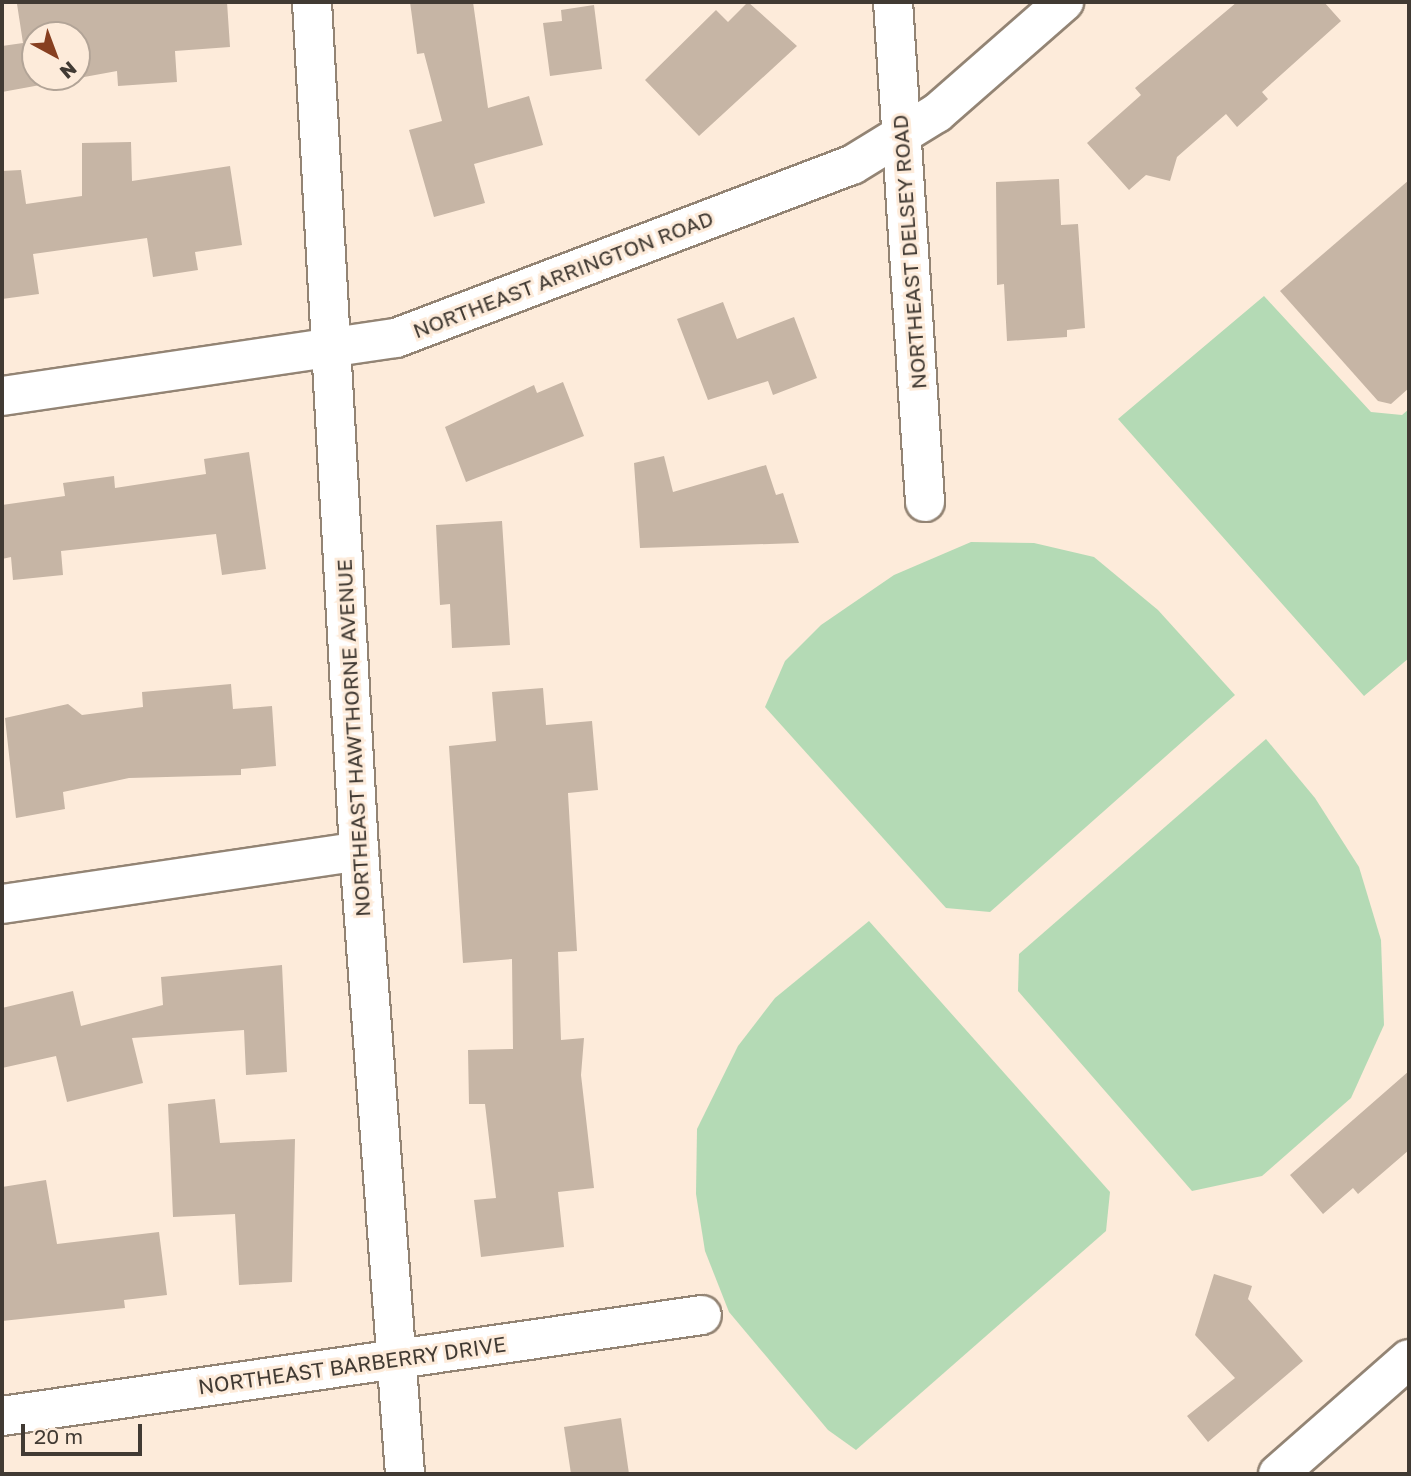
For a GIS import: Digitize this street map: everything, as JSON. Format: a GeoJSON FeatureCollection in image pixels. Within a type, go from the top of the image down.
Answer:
{"type":"FeatureCollection","features":[{"type":"Feature","properties":{"kind":"street","name":"NORTHEAST HAWTHORNE AVENUE"},"geometry":{"type":"LineString","coordinates":[[312,2],[359,851],[405,1474]]}},
{"type":"Feature","properties":{"kind":"street","name":"NORTHEAST DELSEY ROAD"},"geometry":{"type":"LineString","coordinates":[[892,2],[925,502]]}},
{"type":"Feature","properties":{"kind":"street","name":"NORTHEAST ARRINGTON ROAD"},"geometry":{"type":"LineString","coordinates":[[2,396],[330,350],[396,338],[852,165],[901,139],[1063,2]]}},
{"type":"Feature","properties":{"kind":"street"},"geometry":{"type":"LineString","coordinates":[[2,904],[359,851]]}},
{"type":"Feature","properties":{"kind":"street","name":"NORTHEAST BARBERRY DRIVE"},"geometry":{"type":"LineString","coordinates":[[2,1416],[702,1315]]}},
{"type":"Feature","properties":{"kind":"street"},"geometry":{"type":"LineString","coordinates":[[1278,1474],[1409,1359]]}},
{"type":"Feature","properties":{"kind":"green space"},"geometry":{"type":"Polygon","coordinates":[[[1264,296],[1371,412],[1402,415],[1409,409],[1409,658],[1364,696],[1118,419],[1264,296]]]}},
{"type":"Feature","properties":{"kind":"green space"},"geometry":{"type":"Polygon","coordinates":[[[971,542],[1034,543],[1094,557],[1158,610],[1235,695],[990,912],[946,908],[765,707],[785,661],[821,625],[894,575],[971,542]]]}},
{"type":"Feature","properties":{"kind":"green space"},"geometry":{"type":"Polygon","coordinates":[[[1266,739],[1315,798],[1359,867],[1381,940],[1384,1025],[1351,1098],[1262,1176],[1192,1191],[1018,991],[1019,954],[1266,739]]]}},
{"type":"Feature","properties":{"kind":"green space"},"geometry":{"type":"Polygon","coordinates":[[[869,921],[1110,1192],[1106,1231],[856,1450],[828,1430],[729,1312],[705,1251],[696,1194],[697,1129],[738,1046],[775,998],[869,921]]]}},
{"type":"Feature","properties":{"kind":"building"},"geometry":{"type":"Polygon","coordinates":[[[227,2],[230,47],[175,51],[177,82],[118,86],[117,71],[91,76],[91,21],[21,21],[21,30],[17,4],[227,2]]]}},
{"type":"Feature","properties":{"kind":"building"},"geometry":{"type":"Polygon","coordinates":[[[410,2],[473,2],[488,108],[529,96],[543,145],[474,164],[485,203],[434,217],[409,130],[442,121],[424,53],[417,54],[410,2]]]}},
{"type":"Feature","properties":{"kind":"building"},"geometry":{"type":"Polygon","coordinates":[[[748,2],[797,46],[699,136],[645,80],[716,10],[728,22],[748,2]]]}},
{"type":"Feature","properties":{"kind":"building"},"geometry":{"type":"Polygon","coordinates":[[[1237,2],[1324,2],[1341,21],[1262,92],[1268,99],[1237,127],[1226,114],[1177,157],[1170,181],[1146,175],[1129,190],[1087,143],[1141,95],[1135,88],[1237,2]]]}},
{"type":"Feature","properties":{"kind":"building"},"geometry":{"type":"Polygon","coordinates":[[[594,5],[602,69],[550,76],[543,23],[562,21],[561,10],[594,5]]]}},
{"type":"Feature","properties":{"kind":"building"},"geometry":{"type":"Polygon","coordinates":[[[21,43],[21,89],[2,92],[2,46],[21,43]]]}},
{"type":"Feature","properties":{"kind":"building"},"geometry":{"type":"Polygon","coordinates":[[[131,142],[132,181],[230,166],[242,245],[195,252],[198,270],[153,277],[147,238],[33,254],[39,294],[2,299],[2,171],[21,170],[26,204],[82,196],[82,143],[131,142]]]}},
{"type":"Feature","properties":{"kind":"building"},"geometry":{"type":"Polygon","coordinates":[[[1059,179],[1061,225],[1078,224],[1085,328],[1067,330],[1067,337],[1007,341],[1004,284],[997,285],[996,182],[1059,179]]]}},
{"type":"Feature","properties":{"kind":"building"},"geometry":{"type":"Polygon","coordinates":[[[1409,180],[1409,388],[1391,404],[1378,401],[1280,291],[1409,180]]]}},
{"type":"Feature","properties":{"kind":"building"},"geometry":{"type":"Polygon","coordinates":[[[723,302],[737,339],[794,317],[817,378],[773,395],[768,381],[708,400],[677,319],[723,302]]]}},
{"type":"Feature","properties":{"kind":"building"},"geometry":{"type":"Polygon","coordinates":[[[563,382],[584,436],[466,482],[445,427],[534,385],[537,393],[563,382]]]}},
{"type":"Feature","properties":{"kind":"building"},"geometry":{"type":"Polygon","coordinates":[[[249,452],[266,569],[222,575],[216,534],[61,551],[63,575],[13,580],[11,557],[2,559],[2,505],[65,496],[63,483],[114,476],[115,488],[206,474],[204,459],[249,452]]]}},
{"type":"Feature","properties":{"kind":"building"},"geometry":{"type":"Polygon","coordinates":[[[664,456],[673,492],[766,465],[776,495],[783,493],[799,543],[640,548],[634,463],[664,456]]]}},
{"type":"Feature","properties":{"kind":"building"},"geometry":{"type":"Polygon","coordinates":[[[502,521],[510,645],[452,648],[450,604],[440,605],[436,525],[502,521]]]}},
{"type":"Feature","properties":{"kind":"building"},"geometry":{"type":"Polygon","coordinates":[[[231,684],[233,709],[272,706],[276,766],[241,769],[241,775],[129,778],[63,792],[65,809],[16,818],[5,718],[68,704],[82,715],[143,707],[142,692],[231,684]]]}},
{"type":"Feature","properties":{"kind":"building"},"geometry":{"type":"Polygon","coordinates":[[[543,688],[546,725],[592,721],[598,790],[568,793],[577,951],[558,952],[561,1040],[584,1038],[581,1075],[594,1188],[558,1192],[564,1247],[481,1257],[474,1200],[496,1198],[485,1104],[469,1104],[468,1050],[513,1049],[512,959],[463,963],[449,746],[496,741],[492,692],[543,688]]]}},
{"type":"Feature","properties":{"kind":"building"},"geometry":{"type":"Polygon","coordinates":[[[282,965],[287,1072],[246,1075],[244,1030],[132,1038],[143,1083],[67,1102],[56,1056],[2,1068],[2,1008],[73,991],[81,1026],[163,1005],[161,977],[282,965]]]}},
{"type":"Feature","properties":{"kind":"building"},"geometry":{"type":"Polygon","coordinates":[[[1409,1071],[1409,1150],[1358,1194],[1353,1188],[1323,1214],[1290,1175],[1409,1071]]]}},
{"type":"Feature","properties":{"kind":"building"},"geometry":{"type":"Polygon","coordinates":[[[215,1099],[220,1143],[295,1139],[292,1282],[239,1285],[235,1214],[173,1217],[168,1104],[215,1099]]]}},
{"type":"Feature","properties":{"kind":"building"},"geometry":{"type":"Polygon","coordinates":[[[46,1180],[57,1244],[159,1232],[167,1295],[124,1300],[125,1308],[2,1321],[2,1187],[46,1180]]]}},
{"type":"Feature","properties":{"kind":"building"},"geometry":{"type":"Polygon","coordinates":[[[1214,1274],[1252,1286],[1248,1299],[1303,1361],[1208,1442],[1187,1416],[1235,1378],[1195,1335],[1214,1274]]]}},
{"type":"Feature","properties":{"kind":"building"},"geometry":{"type":"Polygon","coordinates":[[[621,1418],[629,1474],[571,1474],[564,1427],[621,1418]]]}}]}
